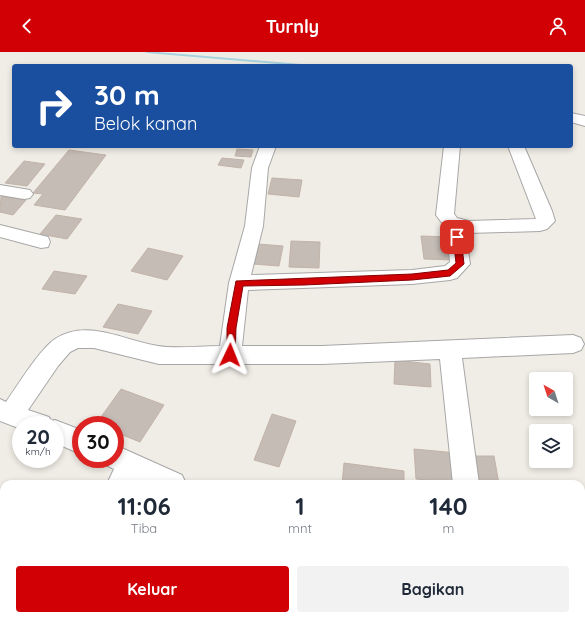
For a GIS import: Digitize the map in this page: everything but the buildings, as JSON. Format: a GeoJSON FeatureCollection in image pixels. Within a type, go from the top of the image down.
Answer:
{"type":"FeatureCollection","features":[{"type":"Feature","properties":{"kind":"street"},"geometry":{"type":"LineString","coordinates":[[573,118],[585,121]]}},
{"type":"Feature","properties":{"kind":"street"},"geometry":{"type":"LineString","coordinates":[[230,355],[232,328],[239,283],[254,226],[260,168],[267,148]]}},
{"type":"Feature","properties":{"kind":"street"},"geometry":{"type":"LineString","coordinates":[[452,148],[445,215],[451,223],[469,227],[540,225],[546,221],[543,211],[517,148]]}},
{"type":"Feature","properties":{"kind":"street"},"geometry":{"type":"LineString","coordinates":[[0,190],[24,194]]}},
{"type":"Feature","properties":{"kind":"street"},"geometry":{"type":"LineString","coordinates":[[0,231],[41,242]]}},
{"type":"Feature","properties":{"kind":"street"},"geometry":{"type":"LineString","coordinates":[[239,283],[304,282],[412,277],[450,273],[460,264],[457,237]]}},
{"type":"Feature","properties":{"kind":"street"},"geometry":{"type":"LineString","coordinates":[[16,416],[6,412],[62,346],[75,339],[94,339],[160,355],[322,355],[573,344]]}},
{"type":"Feature","properties":{"kind":"street"},"geometry":{"type":"LineString","coordinates":[[450,350],[466,480]]}},
{"type":"Feature","properties":{"kind":"street"},"geometry":{"type":"LineString","coordinates":[[122,468],[160,480]]}},
{"type":"Feature","properties":{"kind":"waterway"},"geometry":{"type":"LineString","coordinates":[[147,52],[288,64]]}},
{"type":"Feature","properties":{"kind":"route"},"geometry":{"type":"LineString","coordinates":[[230,355],[232,328],[239,283],[304,282],[412,277],[450,273],[457,269],[460,264],[457,237]]}}]}
